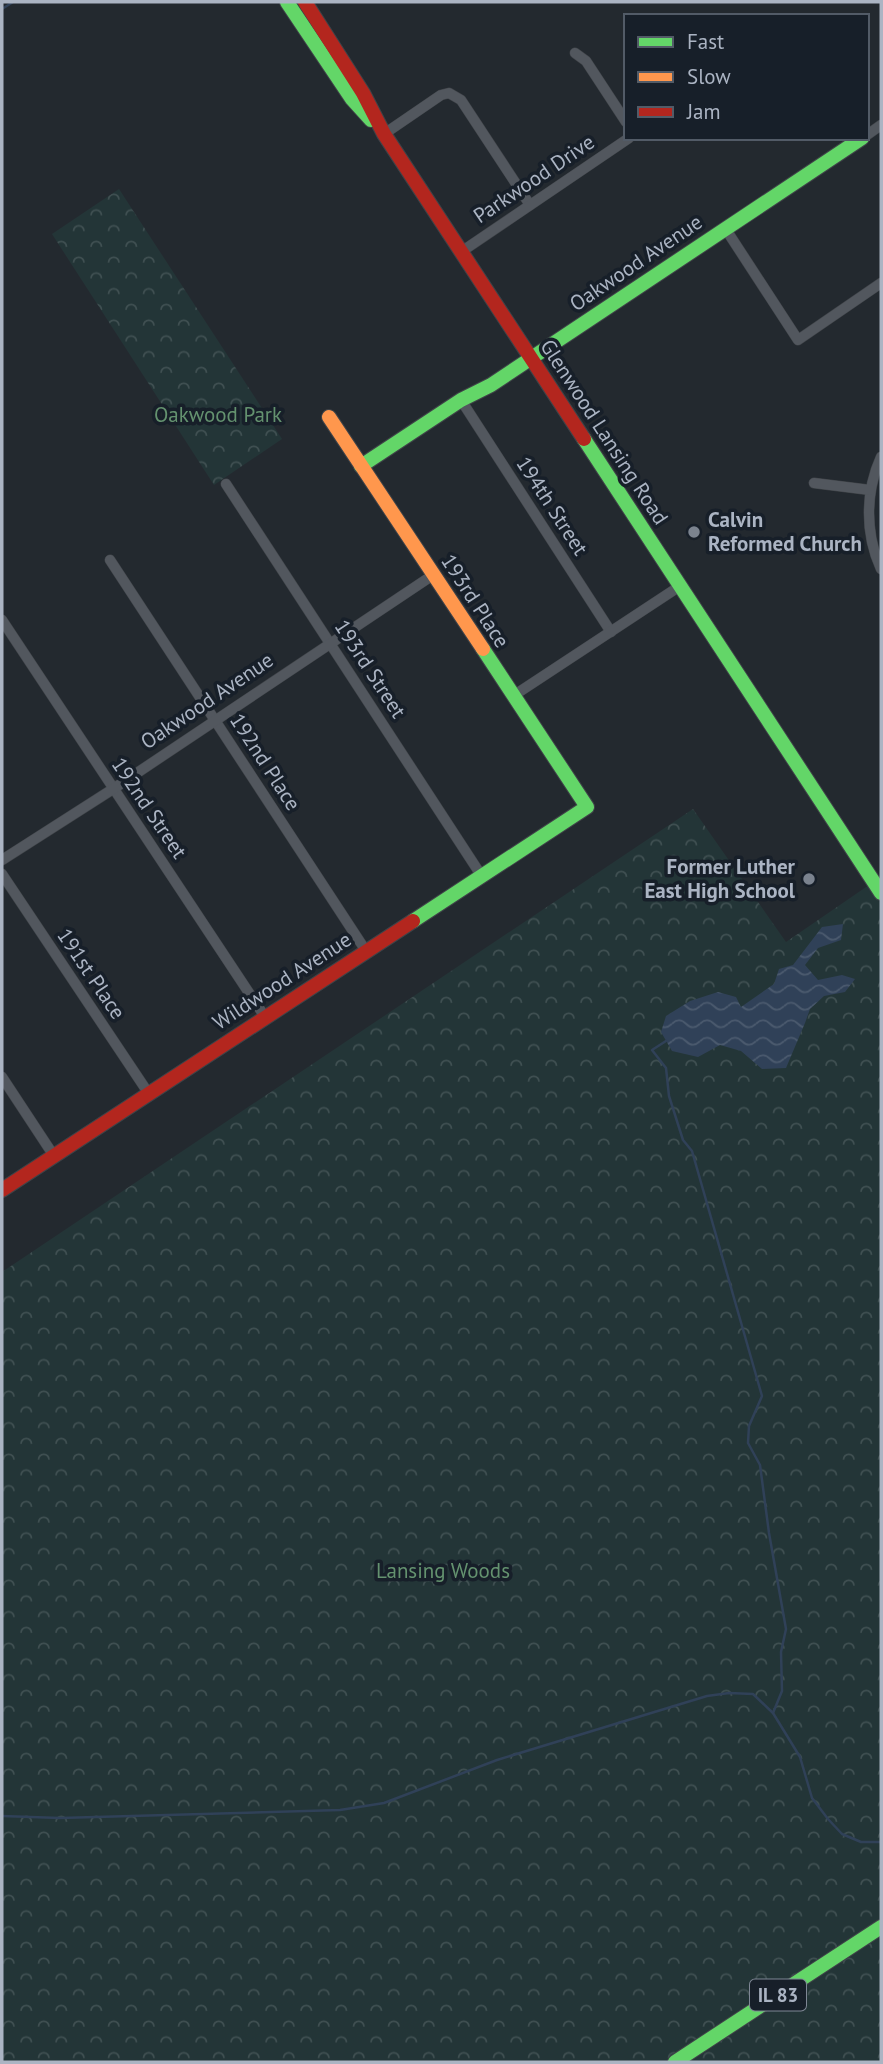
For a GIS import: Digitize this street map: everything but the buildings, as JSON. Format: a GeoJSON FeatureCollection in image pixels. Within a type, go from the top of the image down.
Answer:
{"type":"FeatureCollection","features":[{"type":"Feature","properties":{"kind":"street","name":"Glenwood Lansing Road"},"geometry":{"type":"LineString","coordinates":[[287,2],[352,99],[384,134]]}},
{"type":"Feature","properties":{"kind":"street","name":"Glenwood Lansing Road"},"geometry":{"type":"LineString","coordinates":[[305,2],[363,93],[384,134],[881,893]]}},
{"type":"Feature","properties":{"kind":"street"},"geometry":{"type":"LineString","coordinates":[[575,53],[586,61],[624,119]]}},
{"type":"Feature","properties":{"kind":"street"},"geometry":{"type":"LineString","coordinates":[[384,134],[441,95],[449,93],[461,100],[530,205]]}},
{"type":"Feature","properties":{"kind":"street","name":"Parkwood Drive"},"geometry":{"type":"LineString","coordinates":[[461,251],[626,140]]}},
{"type":"Feature","properties":{"kind":"street","name":"Oakwood Avenue"},"geometry":{"type":"LineString","coordinates":[[361,466],[461,400],[491,385],[531,359],[859,140]]}},
{"type":"Feature","properties":{"kind":"street"},"geometry":{"type":"LineString","coordinates":[[725,229],[798,340],[881,283]]}},
{"type":"Feature","properties":{"kind":"street","name":"194th Street"},"geometry":{"type":"LineString","coordinates":[[461,400],[611,632]]}},
{"type":"Feature","properties":{"kind":"street","name":"193rd Place"},"geometry":{"type":"LineString","coordinates":[[329,417],[587,807]]}},
{"type":"Feature","properties":{"kind":"street"},"geometry":{"type":"LineString","coordinates":[[881,457],[870,491],[870,530],[881,569]]}},
{"type":"Feature","properties":{"kind":"street"},"geometry":{"type":"LineString","coordinates":[[814,483],[870,491]]}},
{"type":"Feature","properties":{"kind":"street","name":"193rd Street"},"geometry":{"type":"LineString","coordinates":[[226,484],[481,875]]}},
{"type":"Feature","properties":{"kind":"street","name":"192nd Place"},"geometry":{"type":"LineString","coordinates":[[110,560],[366,951]]}},
{"type":"Feature","properties":{"kind":"street","name":"Oakwood Avenue"},"geometry":{"type":"LineString","coordinates":[[2,860],[433,575]]}},
{"type":"Feature","properties":{"kind":"street"},"geometry":{"type":"LineString","coordinates":[[513,696],[680,586]]}},
{"type":"Feature","properties":{"kind":"street","name":"192nd Street"},"geometry":{"type":"LineString","coordinates":[[2,620],[265,1017]]}},
{"type":"Feature","properties":{"kind":"street","name":"Wildwood Avenue"},"geometry":{"type":"LineString","coordinates":[[2,1190],[587,807]]}},
{"type":"Feature","properties":{"kind":"street","name":"191st Place"},"geometry":{"type":"LineString","coordinates":[[2,874],[149,1094]]}},
{"type":"Feature","properties":{"kind":"street"},"geometry":{"type":"LineString","coordinates":[[2,1077],[54,1156]]}},
{"type":"Feature","properties":{"kind":"street","name":"IL 83"},"geometry":{"type":"LineString","coordinates":[[675,2062],[881,1927]]}},
{"type":"Feature","properties":{"kind":"green space","name":"Oakwood Park"},"geometry":{"type":"Polygon","coordinates":[[[119,189],[282,439],[214,485],[52,234],[119,189]]]}},
{"type":"Feature","properties":{"kind":"green space","name":"Lansing Woods"},"geometry":{"type":"Polygon","coordinates":[[[693,809],[786,942],[869,885],[881,903],[881,2062],[2,2062],[2,1272],[693,809]]]}},
{"type":"Feature","properties":{"kind":"water"},"geometry":{"type":"Polygon","coordinates":[[[843,924],[841,940],[818,948],[805,965],[818,980],[842,975],[855,979],[845,992],[824,996],[810,1009],[786,1068],[762,1069],[741,1051],[720,1045],[698,1057],[672,1051],[661,1032],[666,1016],[690,1001],[718,992],[736,997],[741,1007],[774,984],[779,969],[793,965],[822,927],[843,924]]]}},
{"type":"Feature","properties":{"kind":"waterway"},"geometry":{"type":"LineString","coordinates":[[2,9],[13,2]]}},
{"type":"Feature","properties":{"kind":"waterway"},"geometry":{"type":"LineString","coordinates":[[666,1041],[652,1050],[666,1068],[669,1096],[683,1140],[692,1151],[762,1396],[749,1426],[748,1443],[760,1465],[786,1629],[781,1652],[782,1691],[773,1713]]}},
{"type":"Feature","properties":{"kind":"waterway"},"geometry":{"type":"LineString","coordinates":[[2,1816],[60,1818],[340,1810],[384,1803],[497,1760],[707,1696],[729,1693],[753,1694],[773,1713],[800,1757],[812,1798],[842,1834],[861,1842],[881,1842]]}},
{"type":"Feature","properties":{"kind":"traffic: fast"},"geometry":{"type":"LineString","coordinates":[[287,2],[352,99],[371,120]]}},
{"type":"Feature","properties":{"kind":"traffic: fast"},"geometry":{"type":"LineString","coordinates":[[361,466],[461,400],[491,385],[859,140]]}},
{"type":"Feature","properties":{"kind":"traffic: fast"},"geometry":{"type":"LineString","coordinates":[[584,439],[881,893]]}},
{"type":"Feature","properties":{"kind":"traffic: fast"},"geometry":{"type":"LineString","coordinates":[[413,921],[587,807],[483,649]]}},
{"type":"Feature","properties":{"kind":"traffic: fast"},"geometry":{"type":"LineString","coordinates":[[675,2062],[881,1927]]}},
{"type":"Feature","properties":{"kind":"traffic: slow"},"geometry":{"type":"LineString","coordinates":[[329,417],[483,649]]}},
{"type":"Feature","properties":{"kind":"traffic: jam"},"geometry":{"type":"LineString","coordinates":[[305,2],[363,93],[384,134],[584,439]]}},
{"type":"Feature","properties":{"kind":"traffic: jam"},"geometry":{"type":"LineString","coordinates":[[2,1190],[413,921]]}},
{"type":"Feature","properties":{"kind":"place","name":"Calvin Reformed Church"},"geometry":{"type":"Point","coordinates":[694,532]}},
{"type":"Feature","properties":{"kind":"place","name":"Former Luther East High School"},"geometry":{"type":"Point","coordinates":[809,879]}}]}
